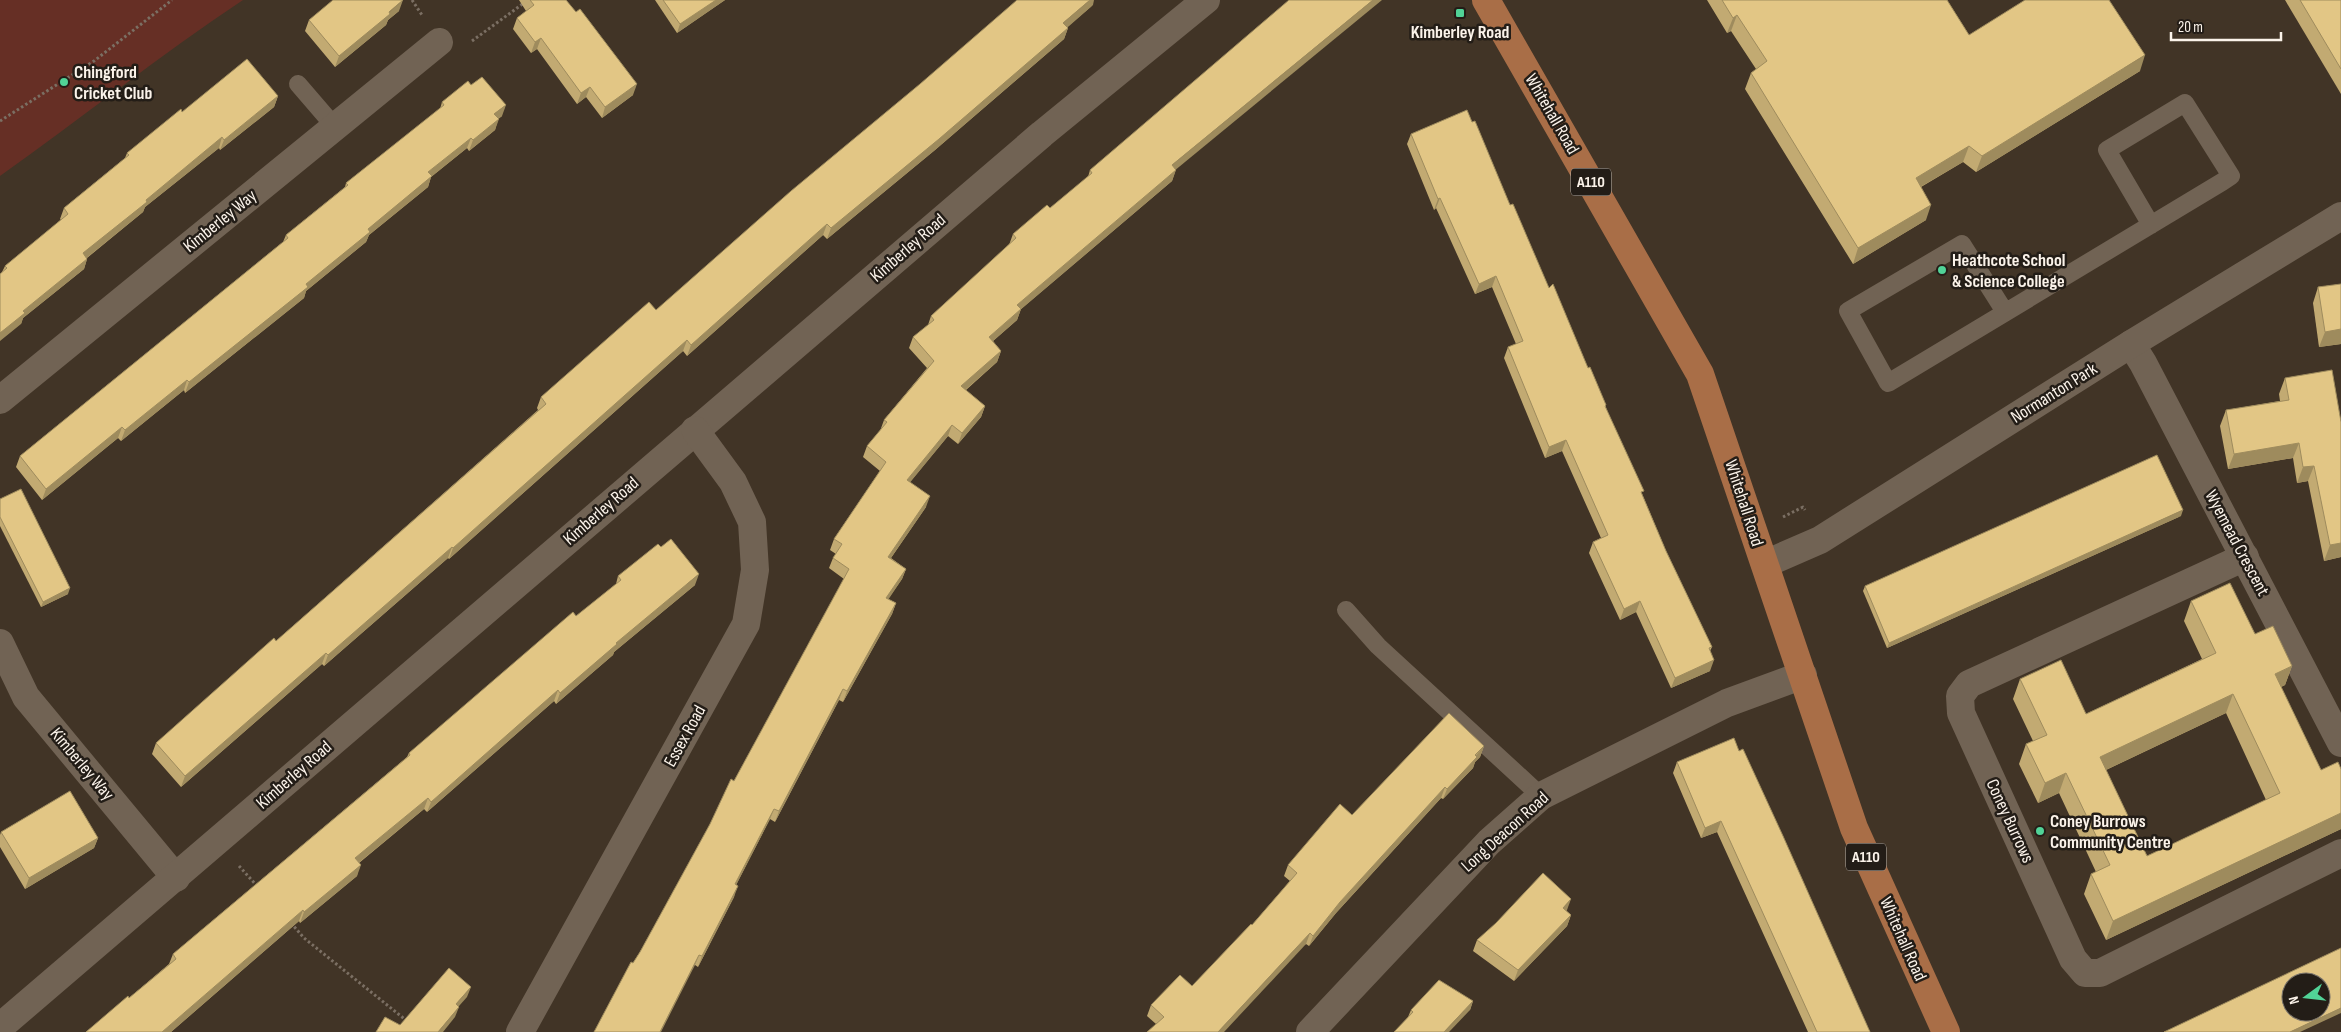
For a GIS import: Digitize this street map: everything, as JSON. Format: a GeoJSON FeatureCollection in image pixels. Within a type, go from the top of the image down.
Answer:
{"type":"FeatureCollection","features":[{"type":"Feature","properties":{"kind":"main road","name":"Whitehall Road"},"geometry":{"type":"LineString","coordinates":[[1486,0],[1696,365],[1719,426],[1854,828],[1946,1032]]}},
{"type":"Feature","properties":{"kind":"street","name":"Kimberley Road"},"geometry":{"type":"LineString","coordinates":[[0,1027],[1042,134],[1206,0]]}},
{"type":"Feature","properties":{"kind":"street","name":"Kimberley Way"},"geometry":{"type":"LineString","coordinates":[[0,400],[439,42]]}},
{"type":"Feature","properties":{"kind":"street","name":"Normanton Park"},"geometry":{"type":"LineString","coordinates":[[1764,564],[1820,540],[2131,344],[2341,216]]}},
{"type":"Feature","properties":{"kind":"street","name":"Wyemead Crescent"},"geometry":{"type":"LineString","coordinates":[[2131,344],[2245,557],[2341,743]]}},
{"type":"Feature","properties":{"kind":"street","name":"Essex Road"},"geometry":{"type":"LineString","coordinates":[[520,1032],[746,624],[755,570],[752,522],[734,482],[695,430]]}},
{"type":"Feature","properties":{"kind":"street","name":"Coney Burrows"},"geometry":{"type":"LineString","coordinates":[[2245,557],[1969,684],[1960,696],[1961,713],[2074,959],[2085,973],[2100,973],[2341,853]]}},
{"type":"Feature","properties":{"kind":"street","name":"Kimberley Way"},"geometry":{"type":"LineString","coordinates":[[0,643],[26,697],[176,878]]}},
{"type":"Feature","properties":{"kind":"street","name":"Long Deacon Road"},"geometry":{"type":"LineString","coordinates":[[1310,1032],[1489,842],[1541,796],[1727,703],[1803,675]]}},
{"type":"Feature","properties":{"kind":"lane"},"geometry":{"type":"LineString","coordinates":[[298,84],[335,127]]}},
{"type":"Feature","properties":{"kind":"lane"},"geometry":{"type":"LineString","coordinates":[[2005,312],[1962,244],[1848,311],[1888,383],[2005,312],[2151,225],[2232,176],[2185,103],[2107,150],[2151,225]]}},
{"type":"Feature","properties":{"kind":"lane"},"geometry":{"type":"LineString","coordinates":[[1346,610],[1378,646],[1541,796]]}},
{"type":"Feature","properties":{"kind":"path"},"geometry":{"type":"LineString","coordinates":[[0,121],[94,62],[172,0]]}},
{"type":"Feature","properties":{"kind":"path"},"geometry":{"type":"LineString","coordinates":[[439,42],[461,48],[528,0]]}},
{"type":"Feature","properties":{"kind":"path"},"geometry":{"type":"LineString","coordinates":[[1779,509],[1782,517],[1803,507],[1820,540]]}},
{"type":"Feature","properties":{"kind":"path"},"geometry":{"type":"LineString","coordinates":[[217,842],[264,894]]}},
{"type":"Feature","properties":{"kind":"path"},"geometry":{"type":"LineString","coordinates":[[284,916],[304,938],[413,1026]]}},
{"type":"Feature","properties":{"kind":"shaded area","name":"Chingford Cricket Club"},"geometry":{"type":"Polygon","coordinates":[[[0,0],[243,0],[0,176],[0,0]]]}},
{"type":"Feature","properties":{"kind":"building"},"geometry":{"type":"Polygon","coordinates":[[[333,0],[403,0],[389,12],[390,14],[339,56],[309,20],[333,0]]]}},
{"type":"Feature","properties":{"kind":"building"},"geometry":{"type":"Polygon","coordinates":[[[530,0],[566,0],[576,12],[580,9],[637,84],[605,107],[590,87],[581,93],[541,38],[535,42],[517,18],[534,5],[530,0]]]}},
{"type":"Feature","properties":{"kind":"building"},"geometry":{"type":"Polygon","coordinates":[[[663,0],[716,0],[680,24],[663,0]]]}},
{"type":"Feature","properties":{"kind":"building"},"geometry":{"type":"Polygon","coordinates":[[[1017,0],[1090,0],[1063,23],[1068,28],[939,139],[831,228],[827,224],[691,345],[687,340],[453,548],[328,655],[326,653],[185,776],[156,743],[274,638],[276,641],[546,404],[541,397],[649,302],[656,310],[791,191],[920,84],[1017,0]]]}},
{"type":"Feature","properties":{"kind":"building"},"geometry":{"type":"Polygon","coordinates":[[[1289,0],[1373,0],[1172,165],[1176,170],[1017,305],[1021,309],[989,337],[1001,351],[961,386],[985,406],[962,433],[952,425],[907,480],[930,496],[888,557],[906,569],[886,598],[896,603],[847,691],[843,689],[779,811],[774,809],[735,884],[738,886],[702,956],[699,955],[660,1032],[594,1032],[631,962],[633,963],[640,952],[710,824],[731,779],[734,781],[849,569],[833,558],[842,544],[834,539],[886,462],[867,446],[887,422],[884,420],[934,361],[913,337],[934,320],[931,316],[1016,238],[1013,234],[1047,205],[1050,208],[1092,173],[1090,170],[1289,0]]]}},
{"type":"Feature","properties":{"kind":"building"},"geometry":{"type":"Polygon","coordinates":[[[1722,0],[1947,0],[1969,35],[2025,0],[2109,0],[2145,55],[1982,156],[1969,146],[1916,178],[1931,205],[1858,248],[1751,73],[1767,61],[1737,15],[1733,18],[1722,0]]]}},
{"type":"Feature","properties":{"kind":"building"},"geometry":{"type":"Polygon","coordinates":[[[2300,0],[2341,0],[2341,69],[2300,0]]]}},
{"type":"Feature","properties":{"kind":"building"},"geometry":{"type":"Polygon","coordinates":[[[247,59],[278,96],[224,140],[222,137],[146,200],[147,202],[83,253],[87,259],[23,311],[25,313],[0,333],[0,274],[7,268],[5,266],[68,214],[64,208],[129,155],[127,153],[181,109],[182,112],[247,59]]]}},
{"type":"Feature","properties":{"kind":"building"},"geometry":{"type":"Polygon","coordinates":[[[482,77],[506,105],[494,114],[499,119],[473,140],[471,138],[428,172],[432,176],[368,229],[370,232],[306,284],[308,287],[189,382],[187,380],[125,430],[122,427],[46,489],[20,456],[288,238],[286,235],[348,185],[346,183],[444,105],[442,102],[468,81],[471,85],[482,77]]]}},
{"type":"Feature","properties":{"kind":"building"},"geometry":{"type":"Polygon","coordinates":[[[1467,110],[1472,122],[1475,121],[1510,205],[1513,204],[1549,288],[1553,284],[1588,368],[1590,367],[1605,406],[1644,491],[1641,492],[1666,551],[1712,647],[1709,648],[1714,660],[1675,678],[1640,601],[1624,609],[1593,542],[1608,535],[1566,440],[1549,447],[1508,347],[1523,341],[1496,276],[1479,284],[1440,198],[1438,199],[1411,134],[1467,110]]]}},
{"type":"Feature","properties":{"kind":"building"},"geometry":{"type":"Polygon","coordinates":[[[2341,284],[2341,329],[2325,332],[2318,287],[2341,284]]]}},
{"type":"Feature","properties":{"kind":"building"},"geometry":{"type":"Polygon","coordinates":[[[2332,370],[2341,422],[2341,543],[2330,545],[2314,466],[2303,467],[2299,443],[2234,454],[2226,410],[2289,400],[2285,378],[2332,370]]]}},
{"type":"Feature","properties":{"kind":"building"},"geometry":{"type":"Polygon","coordinates":[[[2157,455],[2183,510],[1889,643],[1865,586],[2157,455]]]}},
{"type":"Feature","properties":{"kind":"building"},"geometry":{"type":"Polygon","coordinates":[[[21,489],[70,588],[43,602],[0,517],[0,499],[21,489]]]}},
{"type":"Feature","properties":{"kind":"building"},"geometry":{"type":"Polygon","coordinates":[[[671,539],[699,574],[616,643],[560,693],[558,690],[431,802],[428,798],[355,858],[361,865],[304,912],[303,910],[162,1032],[86,1032],[128,996],[129,998],[176,959],[173,954],[410,755],[409,753],[573,612],[576,616],[621,580],[618,576],[658,544],[661,547],[671,539]]]}},
{"type":"Feature","properties":{"kind":"building"},"geometry":{"type":"Polygon","coordinates":[[[2230,583],[2255,634],[2273,626],[2292,666],[2275,674],[2321,770],[2338,762],[2341,769],[2341,813],[2113,921],[2091,874],[2110,865],[2066,773],[2045,783],[2026,744],[2047,735],[2020,679],[2061,660],[2086,714],[2216,653],[2191,601],[2230,583]],[[2233,694],[2100,757],[2147,856],[2280,793],[2233,694]]]}},
{"type":"Feature","properties":{"kind":"building"},"geometry":{"type":"Polygon","coordinates":[[[1449,713],[1484,746],[1475,755],[1477,757],[1447,789],[1445,787],[1340,902],[1313,936],[1310,933],[1218,1032],[1147,1032],[1164,1017],[1151,1005],[1180,975],[1192,986],[1252,925],[1297,873],[1288,865],[1340,804],[1352,815],[1449,713]]]}},
{"type":"Feature","properties":{"kind":"building"},"geometry":{"type":"Polygon","coordinates":[[[1734,738],[1739,751],[1743,749],[1870,1032],[1817,1032],[1721,821],[1705,828],[1677,762],[1734,738]]]}},
{"type":"Feature","properties":{"kind":"building"},"geometry":{"type":"Polygon","coordinates":[[[70,791],[98,838],[29,878],[1,832],[70,791]]]}},
{"type":"Feature","properties":{"kind":"building"},"geometry":{"type":"Polygon","coordinates":[[[1543,873],[1571,899],[1563,908],[1571,915],[1518,970],[1477,940],[1496,923],[1543,873]]]}},
{"type":"Feature","properties":{"kind":"building"},"geometry":{"type":"Polygon","coordinates":[[[2341,948],[2341,1008],[2331,1013],[2331,972],[2290,972],[2341,948]]]}},
{"type":"Feature","properties":{"kind":"building"},"geometry":{"type":"Polygon","coordinates":[[[449,968],[471,987],[456,1004],[459,1007],[438,1032],[376,1032],[385,1017],[400,1025],[449,968]]]}},
{"type":"Feature","properties":{"kind":"building"},"geometry":{"type":"Polygon","coordinates":[[[2281,976],[2281,1022],[2311,1022],[2290,1032],[2164,1032],[2281,976]]]}},
{"type":"Feature","properties":{"kind":"building"},"geometry":{"type":"Polygon","coordinates":[[[1439,980],[1473,1001],[1444,1032],[1394,1032],[1413,1012],[1411,1010],[1439,980]]]}},
{"type":"Feature","properties":{"kind":"place","name":"Kimberley Road"},"geometry":{"type":"Point","coordinates":[1460,13]}},
{"type":"Feature","properties":{"kind":"place","name":"Chingford Cricket Club"},"geometry":{"type":"Point","coordinates":[64,82]}},
{"type":"Feature","properties":{"kind":"place","name":"Heathcote School & Science College"},"geometry":{"type":"Point","coordinates":[1942,270]}},
{"type":"Feature","properties":{"kind":"place","name":"Coney Burrows Community Centre"},"geometry":{"type":"Point","coordinates":[2040,831]}}]}
